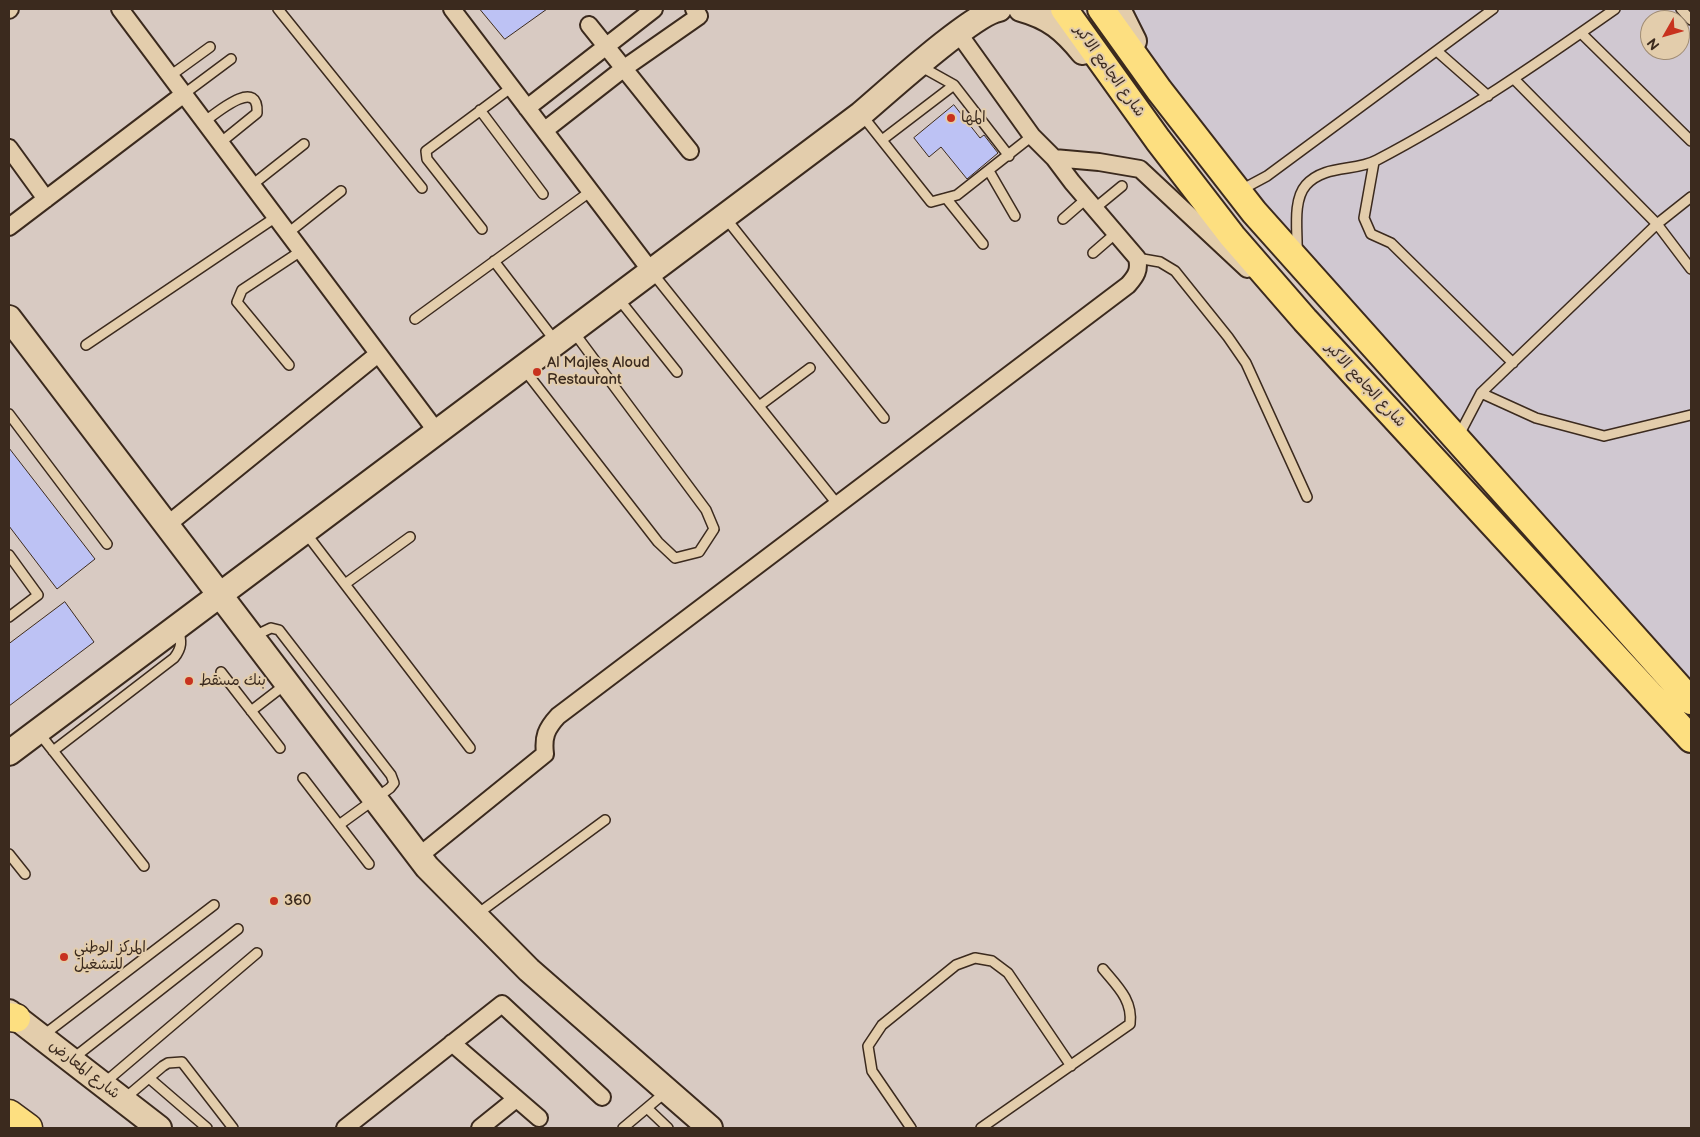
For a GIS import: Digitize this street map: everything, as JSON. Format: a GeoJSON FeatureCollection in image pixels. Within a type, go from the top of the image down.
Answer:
{"type":"FeatureCollection","features":[{"type":"Feature","properties":{"kind":"highway"},"geometry":{"type":"LineString","coordinates":[[9,1114],[28,1128]]}},
{"type":"Feature","properties":{"kind":"main road","name":"شارع الجامع الاكبر"},"geometry":{"type":"LineString","coordinates":[[1064,9],[1232,236],[1305,320],[1691,739]]}},
{"type":"Feature","properties":{"kind":"main road","name":"شارع الجامع الاكبر"},"geometry":{"type":"LineString","coordinates":[[1101,9],[1159,90],[1239,191],[1297,260],[1691,701]]}},
{"type":"Feature","properties":{"kind":"street"},"geometry":{"type":"LineString","coordinates":[[120,9],[437,432]]}},
{"type":"Feature","properties":{"kind":"street"},"geometry":{"type":"LineString","coordinates":[[452,9],[651,271]]}},
{"type":"Feature","properties":{"kind":"street"},"geometry":{"type":"LineString","coordinates":[[527,108],[654,9]]}},
{"type":"Feature","properties":{"kind":"street"},"geometry":{"type":"LineString","coordinates":[[1021,9],[1039,14],[1065,30],[1123,102],[1148,125]]}},
{"type":"Feature","properties":{"kind":"street"},"geometry":{"type":"LineString","coordinates":[[1118,9],[1159,90]]}},
{"type":"Feature","properties":{"kind":"street"},"geometry":{"type":"LineString","coordinates":[[545,130],[701,11]]}},
{"type":"Feature","properties":{"kind":"street"},"geometry":{"type":"LineString","coordinates":[[9,753],[861,114],[987,11]]}},
{"type":"Feature","properties":{"kind":"street"},"geometry":{"type":"LineString","coordinates":[[589,25],[690,151]]}},
{"type":"Feature","properties":{"kind":"street"},"geometry":{"type":"LineString","coordinates":[[419,856],[545,754],[543,739],[547,727],[558,716],[1128,285],[1140,267],[1137,258],[1090,204],[1054,158],[1032,136],[958,34]]}},
{"type":"Feature","properties":{"kind":"street"},"geometry":{"type":"LineString","coordinates":[[9,227],[184,94]]}},
{"type":"Feature","properties":{"kind":"street"},"geometry":{"type":"LineString","coordinates":[[9,148],[46,199]]}},
{"type":"Feature","properties":{"kind":"street"},"geometry":{"type":"LineString","coordinates":[[1054,158],[1100,162],[1140,169],[1213,239],[1305,320]]}},
{"type":"Feature","properties":{"kind":"street"},"geometry":{"type":"LineString","coordinates":[[9,318],[419,856],[529,970],[710,1128]]}},
{"type":"Feature","properties":{"kind":"street"},"geometry":{"type":"LineString","coordinates":[[167,526],[378,354]]}},
{"type":"Feature","properties":{"kind":"street"},"geometry":{"type":"LineString","coordinates":[[345,1128],[502,1004],[602,1097]]}},
{"type":"Feature","properties":{"kind":"street","name":"شارع المعارض"},"geometry":{"type":"LineString","coordinates":[[11,1016],[160,1128]]}},
{"type":"Feature","properties":{"kind":"street"},"geometry":{"type":"LineString","coordinates":[[452,1042],[539,1118]]}},
{"type":"Feature","properties":{"kind":"street"},"geometry":{"type":"LineString","coordinates":[[480,1128],[516,1099]]}},
{"type":"Feature","properties":{"kind":"lane"},"geometry":{"type":"LineString","coordinates":[[278,9],[422,188]]}},
{"type":"Feature","properties":{"kind":"lane"},"geometry":{"type":"LineString","coordinates":[[1239,191],[1267,176],[1438,52],[1493,9]]}},
{"type":"Feature","properties":{"kind":"lane"},"geometry":{"type":"LineString","coordinates":[[1297,260],[1298,204],[1306,186],[1329,171],[1374,162],[1488,96],[1615,9]]}},
{"type":"Feature","properties":{"kind":"lane"},"geometry":{"type":"LineString","coordinates":[[1681,9],[1691,20]]}},
{"type":"Feature","properties":{"kind":"lane"},"geometry":{"type":"LineString","coordinates":[[1581,33],[1691,141]]}},
{"type":"Feature","properties":{"kind":"lane"},"geometry":{"type":"LineString","coordinates":[[170,76],[210,47]]}},
{"type":"Feature","properties":{"kind":"lane"},"geometry":{"type":"LineString","coordinates":[[1438,52],[1488,96]]}},
{"type":"Feature","properties":{"kind":"lane"},"geometry":{"type":"LineString","coordinates":[[184,94],[231,59]]}},
{"type":"Feature","properties":{"kind":"lane"},"geometry":{"type":"LineString","coordinates":[[920,65],[954,85],[1009,156]]}},
{"type":"Feature","properties":{"kind":"lane"},"geometry":{"type":"LineString","coordinates":[[1514,79],[1657,224],[1691,269]]}},
{"type":"Feature","properties":{"kind":"lane"},"geometry":{"type":"LineString","coordinates":[[882,140],[954,85]]}},
{"type":"Feature","properties":{"kind":"lane"},"geometry":{"type":"LineString","coordinates":[[482,229],[427,159],[426,151],[512,87]]}},
{"type":"Feature","properties":{"kind":"lane"},"geometry":{"type":"LineString","coordinates":[[204,122],[239,98],[248,97],[254,100],[258,107],[257,113],[220,143]]}},
{"type":"Feature","properties":{"kind":"lane"},"geometry":{"type":"LineString","coordinates":[[480,110],[542,194]]}},
{"type":"Feature","properties":{"kind":"lane"},"geometry":{"type":"LineString","coordinates":[[861,114],[931,202],[956,195],[1009,156],[1032,136]]}},
{"type":"Feature","properties":{"kind":"lane"},"geometry":{"type":"LineString","coordinates":[[252,185],[304,144]]}},
{"type":"Feature","properties":{"kind":"lane"},"geometry":{"type":"LineString","coordinates":[[1374,162],[1364,218],[1371,234],[1391,243],[1513,363]]}},
{"type":"Feature","properties":{"kind":"lane"},"geometry":{"type":"LineString","coordinates":[[989,171],[1015,216]]}},
{"type":"Feature","properties":{"kind":"lane"},"geometry":{"type":"LineString","coordinates":[[1063,220],[1122,186]]}},
{"type":"Feature","properties":{"kind":"lane"},"geometry":{"type":"LineString","coordinates":[[288,233],[341,191]]}},
{"type":"Feature","properties":{"kind":"lane"},"geometry":{"type":"LineString","coordinates":[[415,319],[591,191]]}},
{"type":"Feature","properties":{"kind":"lane"},"geometry":{"type":"LineString","coordinates":[[1457,439],[1482,393],[1657,224],[1691,197]]}},
{"type":"Feature","properties":{"kind":"lane"},"geometry":{"type":"LineString","coordinates":[[946,198],[983,244]]}},
{"type":"Feature","properties":{"kind":"lane"},"geometry":{"type":"LineString","coordinates":[[724,216],[884,418]]}},
{"type":"Feature","properties":{"kind":"lane"},"geometry":{"type":"LineString","coordinates":[[86,345],[276,217]]}},
{"type":"Feature","properties":{"kind":"lane"},"geometry":{"type":"LineString","coordinates":[[1093,253],[1116,233]]}},
{"type":"Feature","properties":{"kind":"lane"},"geometry":{"type":"LineString","coordinates":[[289,366],[237,302],[237,297],[242,290],[301,250]]}},
{"type":"Feature","properties":{"kind":"lane"},"geometry":{"type":"LineString","coordinates":[[1137,258],[1160,262],[1175,271],[1228,337],[1246,363],[1307,497]]}},
{"type":"Feature","properties":{"kind":"lane"},"geometry":{"type":"LineString","coordinates":[[494,261],[564,336],[706,510],[714,529],[699,552],[675,558],[658,542],[523,368]]}},
{"type":"Feature","properties":{"kind":"lane"},"geometry":{"type":"LineString","coordinates":[[651,271],[838,505]]}},
{"type":"Feature","properties":{"kind":"lane"},"geometry":{"type":"LineString","coordinates":[[617,297],[677,372]]}},
{"type":"Feature","properties":{"kind":"lane"},"geometry":{"type":"LineString","coordinates":[[759,406],[810,368]]}},
{"type":"Feature","properties":{"kind":"lane"},"geometry":{"type":"LineString","coordinates":[[1482,393],[1536,418],[1604,436],[1691,415]]}},
{"type":"Feature","properties":{"kind":"lane"},"geometry":{"type":"LineString","coordinates":[[9,414],[107,544]]}},
{"type":"Feature","properties":{"kind":"lane"},"geometry":{"type":"LineString","coordinates":[[304,531],[470,748]]}},
{"type":"Feature","properties":{"kind":"lane"},"geometry":{"type":"LineString","coordinates":[[345,584],[410,536]]}},
{"type":"Feature","properties":{"kind":"lane"},"geometry":{"type":"LineString","coordinates":[[9,555],[38,595],[9,617]]}},
{"type":"Feature","properties":{"kind":"lane"},"geometry":{"type":"LineString","coordinates":[[52,751],[174,658],[181,649],[181,640],[177,627]]}},
{"type":"Feature","properties":{"kind":"lane"},"geometry":{"type":"LineString","coordinates":[[251,637],[271,628],[279,630],[391,775],[394,782],[390,788],[339,825]]}},
{"type":"Feature","properties":{"kind":"lane"},"geometry":{"type":"LineString","coordinates":[[221,672],[280,748]]}},
{"type":"Feature","properties":{"kind":"lane"},"geometry":{"type":"LineString","coordinates":[[251,711],[286,683]]}},
{"type":"Feature","properties":{"kind":"lane"},"geometry":{"type":"LineString","coordinates":[[37,731],[144,866]]}},
{"type":"Feature","properties":{"kind":"lane"},"geometry":{"type":"LineString","coordinates":[[303,778],[369,864]]}},
{"type":"Feature","properties":{"kind":"lane"},"geometry":{"type":"LineString","coordinates":[[475,915],[605,820]]}},
{"type":"Feature","properties":{"kind":"lane"},"geometry":{"type":"LineString","coordinates":[[9,854],[24,874]]}},
{"type":"Feature","properties":{"kind":"lane"},"geometry":{"type":"LineString","coordinates":[[41,1037],[214,905]]}},
{"type":"Feature","properties":{"kind":"lane"},"geometry":{"type":"LineString","coordinates":[[71,1060],[238,929]]}},
{"type":"Feature","properties":{"kind":"lane"},"geometry":{"type":"LineString","coordinates":[[102,1084],[258,953]]}},
{"type":"Feature","properties":{"kind":"lane"},"geometry":{"type":"LineString","coordinates":[[910,1128],[872,1071],[868,1046],[882,1026],[956,965],[975,958],[992,961],[1008,973],[1071,1066]]}},
{"type":"Feature","properties":{"kind":"lane"},"geometry":{"type":"LineString","coordinates":[[981,1128],[1130,1024],[1132,1010],[1123,994],[1103,969]]}},
{"type":"Feature","properties":{"kind":"lane"},"geometry":{"type":"LineString","coordinates":[[123,1100],[168,1063],[186,1064],[233,1128]]}},
{"type":"Feature","properties":{"kind":"lane"},"geometry":{"type":"LineString","coordinates":[[149,1078],[207,1128]]}},
{"type":"Feature","properties":{"kind":"lane"},"geometry":{"type":"LineString","coordinates":[[623,1128],[667,1090]]}},
{"type":"Feature","properties":{"kind":"lane"},"geometry":{"type":"LineString","coordinates":[[647,1108],[668,1128]]}},
{"type":"Feature","properties":{"kind":"shaded area"},"geometry":{"type":"Polygon","coordinates":[[[1101,9],[1691,9],[1691,703],[1459,442],[1101,9]]]}},
{"type":"Feature","properties":{"kind":"building"},"geometry":{"type":"Polygon","coordinates":[[[480,9],[547,9],[505,39],[480,9]]]}},
{"type":"Feature","properties":{"kind":"building"},"geometry":{"type":"Polygon","coordinates":[[[954,105],[980,138],[984,135],[998,153],[967,179],[941,147],[929,157],[914,138],[954,105]]]}},
{"type":"Feature","properties":{"kind":"building"},"geometry":{"type":"Polygon","coordinates":[[[9,448],[95,559],[57,589],[9,526],[9,448]]]}},
{"type":"Feature","properties":{"kind":"building"},"geometry":{"type":"Polygon","coordinates":[[[65,602],[94,642],[9,706],[9,644],[65,602]]]}},
{"type":"Feature","properties":{"kind":"place","name":"المه‍ا"},"geometry":{"type":"Point","coordinates":[951,118]}},
{"type":"Feature","properties":{"kind":"place","name":"Al Majles Aloud Restaurant"},"geometry":{"type":"Point","coordinates":[537,372]}},
{"type":"Feature","properties":{"kind":"place","name":"بنك مسقط"},"geometry":{"type":"Point","coordinates":[189,681]}},
{"type":"Feature","properties":{"kind":"place","name":"360"},"geometry":{"type":"Point","coordinates":[274,901]}},
{"type":"Feature","properties":{"kind":"place","name":"المركز الوطني للتشغيل"},"geometry":{"type":"Point","coordinates":[64,957]}}]}
